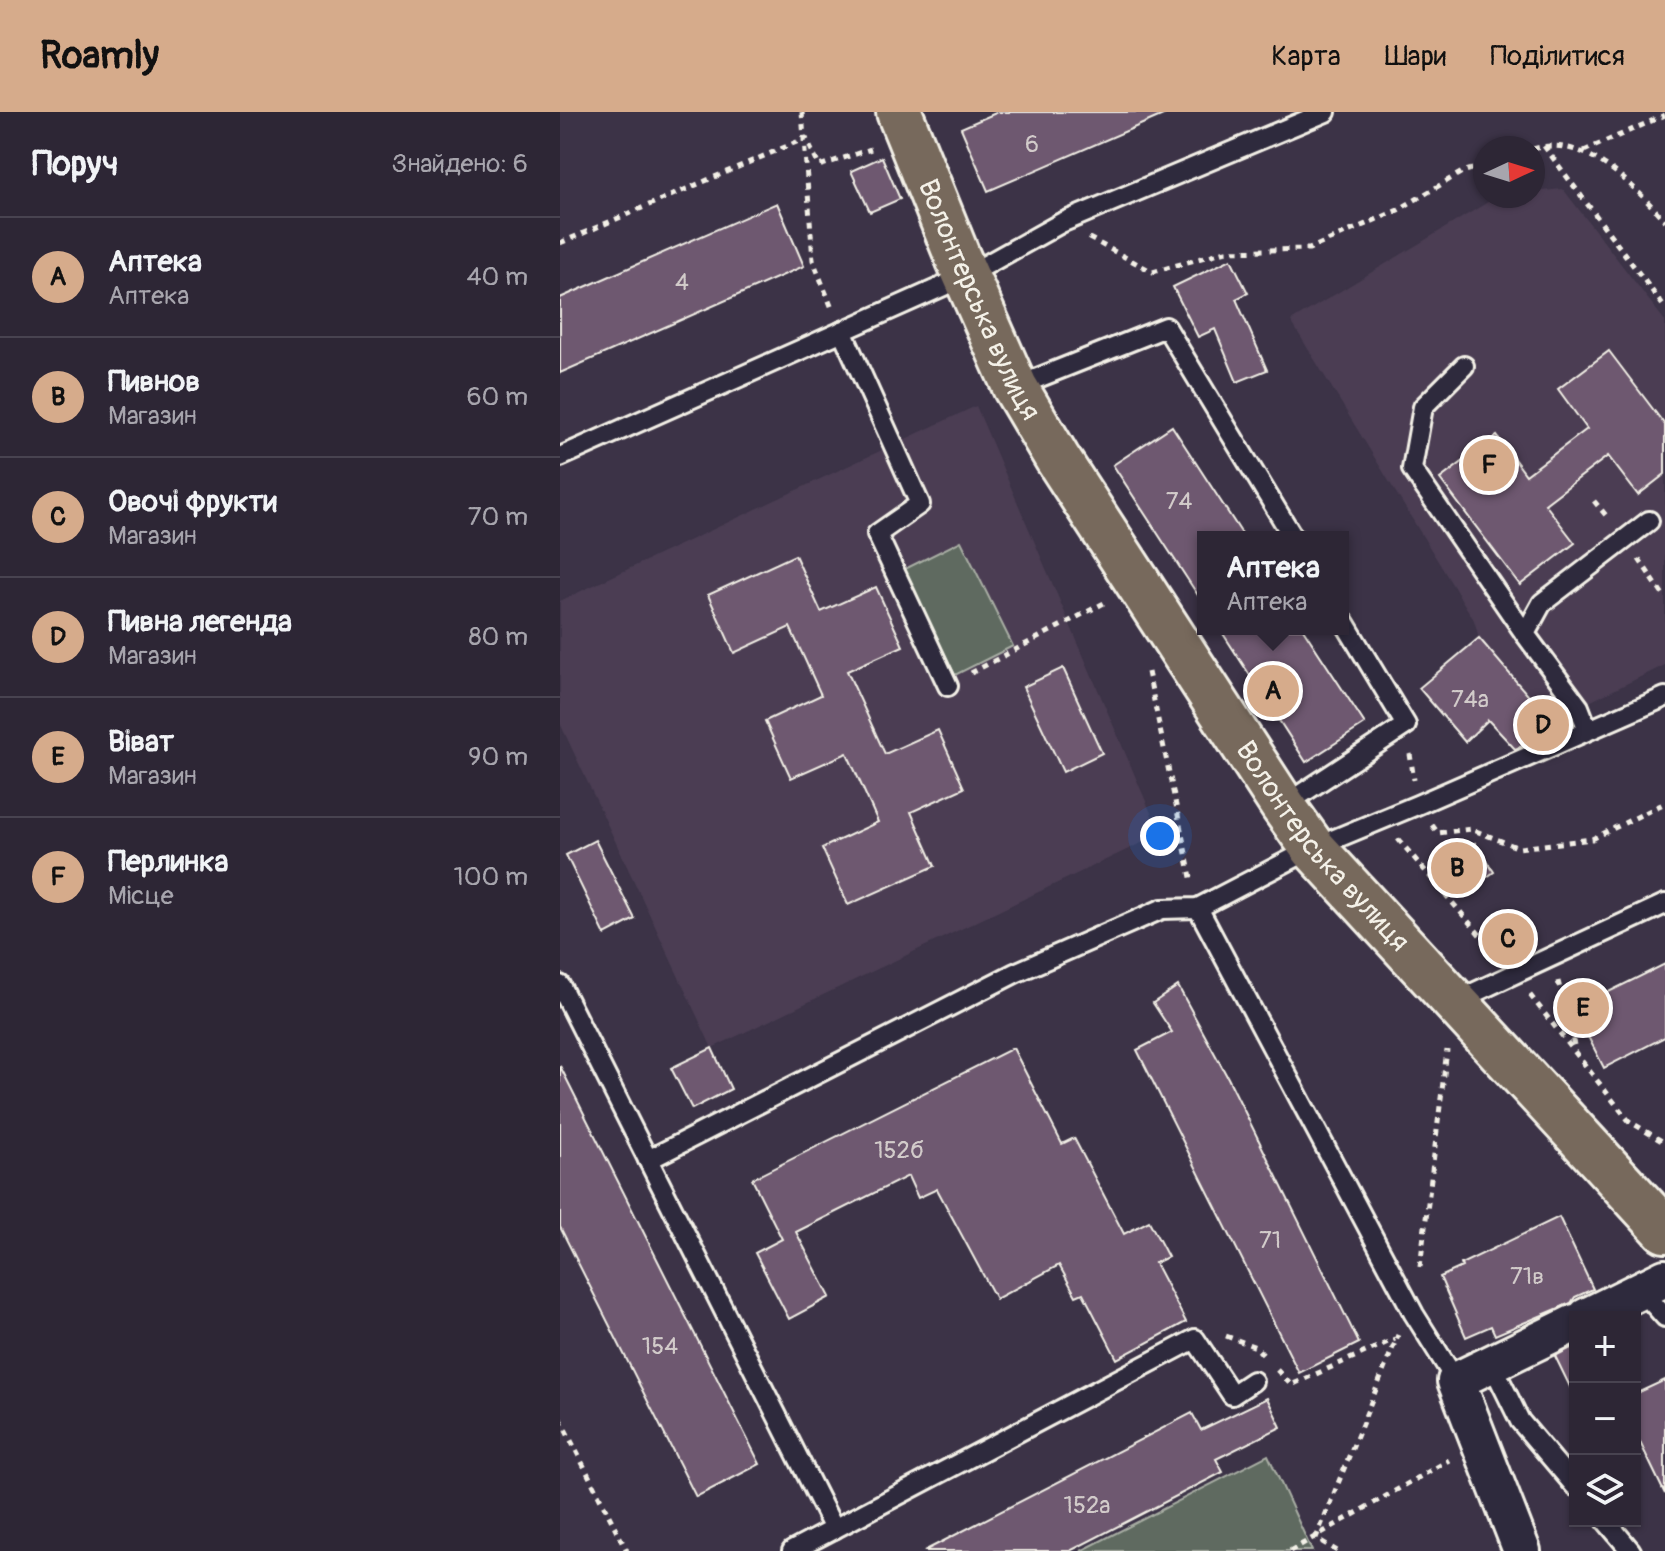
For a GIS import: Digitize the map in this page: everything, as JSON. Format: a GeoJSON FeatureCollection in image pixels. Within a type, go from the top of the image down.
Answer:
{"type":"FeatureCollection","features":[{"type":"Feature","properties":{"kind":"main road","name":"Волонтерська вулиця"},"geometry":{"type":"LineString","coordinates":[[902,120],[1015,387],[1057,458],[1283,806],[1313,848],[1665,1230]]}},
{"type":"Feature","properties":{"kind":"street"},"geometry":{"type":"LineString","coordinates":[[1598,1311],[1653,1284]]}},
{"type":"Feature","properties":{"kind":"street"},"geometry":{"type":"LineString","coordinates":[[1522,1551],[1456,1381],[1569,1326]]}},
{"type":"Feature","properties":{"kind":"lane"},"geometry":{"type":"LineString","coordinates":[[560,457],[966,276],[1061,223],[1326,112]]}},
{"type":"Feature","properties":{"kind":"lane"},"geometry":{"type":"LineString","coordinates":[[1015,387],[1166,327],[1289,531]]}},
{"type":"Feature","properties":{"kind":"lane"},"geometry":{"type":"LineString","coordinates":[[842,331],[920,504],[877,534],[948,686]]}},
{"type":"Feature","properties":{"kind":"lane"},"geometry":{"type":"LineString","coordinates":[[1464,366],[1423,407],[1412,469],[1579,707],[1588,730]]}},
{"type":"Feature","properties":{"kind":"lane"},"geometry":{"type":"LineString","coordinates":[[1525,634],[1542,603],[1649,521]]}},
{"type":"Feature","properties":{"kind":"lane"},"geometry":{"type":"LineString","coordinates":[[1283,806],[1406,725],[1349,630]]}},
{"type":"Feature","properties":{"kind":"lane"},"geometry":{"type":"LineString","coordinates":[[648,1160],[1015,973],[1162,909],[1198,908],[1313,848],[1665,697]]}},
{"type":"Feature","properties":{"kind":"lane"},"geometry":{"type":"LineString","coordinates":[[1454,1002],[1665,904]]}},
{"type":"Feature","properties":{"kind":"lane"},"geometry":{"type":"LineString","coordinates":[[1198,908],[1414,1314],[1456,1381]]}},
{"type":"Feature","properties":{"kind":"lane"},"geometry":{"type":"LineString","coordinates":[[560,985],[834,1529]]}},
{"type":"Feature","properties":{"kind":"lane"},"geometry":{"type":"LineString","coordinates":[[1653,1284],[1665,1317]]}},
{"type":"Feature","properties":{"kind":"lane"},"geometry":{"type":"LineString","coordinates":[[792,1551],[1195,1339],[1232,1395],[1253,1381]]}},
{"type":"Feature","properties":{"kind":"lane"},"geometry":{"type":"LineString","coordinates":[[1492,1364],[1520,1421],[1569,1479]]}},
{"type":"Feature","properties":{"kind":"lane"},"geometry":{"type":"LineString","coordinates":[[1611,1527],[1631,1551]]}},
{"type":"Feature","properties":{"kind":"path"},"geometry":{"type":"LineString","coordinates":[[802,112],[813,260],[842,331]]}},
{"type":"Feature","properties":{"kind":"path"},"geometry":{"type":"LineString","coordinates":[[1583,151],[1665,115]]}},
{"type":"Feature","properties":{"kind":"path"},"geometry":{"type":"LineString","coordinates":[[806,138],[819,166],[886,144],[902,120]]}},
{"type":"Feature","properties":{"kind":"path"},"geometry":{"type":"LineString","coordinates":[[560,243],[806,138]]}},
{"type":"Feature","properties":{"kind":"path"},"geometry":{"type":"LineString","coordinates":[[1545,146],[1583,151],[1639,190],[1665,221]]}},
{"type":"Feature","properties":{"kind":"path"},"geometry":{"type":"LineString","coordinates":[[1545,147],[1665,308]]}},
{"type":"Feature","properties":{"kind":"path"},"geometry":{"type":"LineString","coordinates":[[1061,223],[1153,272],[1226,251],[1309,249],[1398,210],[1473,169]]}},
{"type":"Feature","properties":{"kind":"path"},"geometry":{"type":"LineString","coordinates":[[948,686],[1104,603]]}},
{"type":"Feature","properties":{"kind":"path"},"geometry":{"type":"LineString","coordinates":[[1147,671],[1198,908]]}},
{"type":"Feature","properties":{"kind":"path"},"geometry":{"type":"LineString","coordinates":[[1406,725],[1417,805],[1438,833],[1471,829],[1519,848],[1592,839],[1665,803]]}},
{"type":"Feature","properties":{"kind":"path"},"geometry":{"type":"LineString","coordinates":[[1546,959],[1560,985],[1575,1053]]}},
{"type":"Feature","properties":{"kind":"path"},"geometry":{"type":"LineString","coordinates":[[1195,1339],[1228,1336],[1256,1347],[1266,1358]]}},
{"type":"Feature","properties":{"kind":"path"},"geometry":{"type":"LineString","coordinates":[[1276,1369],[1291,1385],[1396,1338]]}},
{"type":"Feature","properties":{"kind":"path"},"geometry":{"type":"LineString","coordinates":[[560,1419],[627,1551]]}},
{"type":"Feature","properties":{"kind":"path"},"geometry":{"type":"LineString","coordinates":[[1290,1551],[1480,1442]]}},
{"type":"Feature","properties":{"kind":"path"},"geometry":{"type":"LineString","coordinates":[[1316,1538],[1337,1551]]}},
{"type":"Feature","properties":{"kind":"shaded area"},"geometry":{"type":"Polygon","coordinates":[[[1563,189],[1665,321],[1665,665],[1550,721],[1479,638],[1474,620],[1291,321],[1478,208],[1545,208],[1545,191],[1563,189]]]}},
{"type":"Feature","properties":{"kind":"shaded area"},"geometry":{"type":"Polygon","coordinates":[[[976,406],[1160,834],[712,1048],[560,723],[560,601],[976,406]]]}},
{"type":"Feature","properties":{"kind":"green space"},"geometry":{"type":"Polygon","coordinates":[[[961,541],[1013,646],[955,675],[903,570],[961,541]]]}},
{"type":"Feature","properties":{"kind":"green space"},"geometry":{"type":"Polygon","coordinates":[[[1268,1455],[1312,1551],[1081,1551],[1268,1455]]]}},
{"type":"Feature","properties":{"kind":"building"},"geometry":{"type":"Polygon","coordinates":[[[998,112],[1170,112],[988,191],[961,128],[998,112]]]}},
{"type":"Feature","properties":{"kind":"building"},"geometry":{"type":"Polygon","coordinates":[[[882,157],[900,199],[870,212],[851,171],[882,157]]]}},
{"type":"Feature","properties":{"kind":"building"},"geometry":{"type":"Polygon","coordinates":[[[777,203],[804,266],[560,373],[560,298],[777,203]]]}},
{"type":"Feature","properties":{"kind":"building"},"geometry":{"type":"Polygon","coordinates":[[[1231,259],[1248,293],[1236,299],[1267,370],[1237,382],[1215,329],[1198,337],[1173,287],[1231,259]]]}},
{"type":"Feature","properties":{"kind":"building"},"geometry":{"type":"Polygon","coordinates":[[[1609,351],[1665,425],[1665,474],[1638,495],[1608,456],[1545,504],[1575,543],[1520,585],[1440,479],[1497,436],[1526,475],[1587,429],[1558,389],[1609,351]]]}},
{"type":"Feature","properties":{"kind":"building"},"geometry":{"type":"Polygon","coordinates":[[[1172,426],[1240,531],[1197,531],[1197,594],[1113,465],[1172,426]]]}},
{"type":"Feature","properties":{"kind":"building"},"geometry":{"type":"Polygon","coordinates":[[[795,555],[821,612],[876,587],[903,646],[847,671],[885,754],[938,730],[964,788],[911,812],[935,866],[848,905],[822,848],[878,822],[847,753],[791,778],[765,721],[821,695],[790,627],[734,653],[708,595],[795,555]]]}},
{"type":"Feature","properties":{"kind":"building"},"geometry":{"type":"Polygon","coordinates":[[[1224,635],[1307,635],[1365,724],[1306,762],[1224,635]]]}},
{"type":"Feature","properties":{"kind":"building"},"geometry":{"type":"Polygon","coordinates":[[[1479,638],[1550,721],[1525,745],[1515,749],[1488,720],[1465,742],[1419,688],[1479,638]]]}},
{"type":"Feature","properties":{"kind":"building"},"geometry":{"type":"Polygon","coordinates":[[[1063,668],[1102,753],[1063,772],[1023,687],[1063,668]]]}},
{"type":"Feature","properties":{"kind":"building"},"geometry":{"type":"Polygon","coordinates":[[[595,840],[635,919],[605,935],[566,855],[595,840]]]}},
{"type":"Feature","properties":{"kind":"building"},"geometry":{"type":"Polygon","coordinates":[[[1475,843],[1494,872],[1470,889],[1451,859],[1475,843]]]}},
{"type":"Feature","properties":{"kind":"building"},"geometry":{"type":"Polygon","coordinates":[[[1665,964],[1665,1037],[1604,1068],[1574,1009],[1665,964]]]}},
{"type":"Feature","properties":{"kind":"building"},"geometry":{"type":"Polygon","coordinates":[[[1178,986],[1228,1078],[1359,1343],[1299,1373],[1137,1050],[1172,1032],[1153,1003],[1178,986]]]}},
{"type":"Feature","properties":{"kind":"building"},"geometry":{"type":"Polygon","coordinates":[[[712,1048],[731,1089],[692,1109],[671,1068],[712,1048]]]}},
{"type":"Feature","properties":{"kind":"building"},"geometry":{"type":"Polygon","coordinates":[[[1013,1048],[1062,1144],[1074,1138],[1124,1234],[1149,1221],[1168,1257],[1155,1263],[1186,1322],[1117,1359],[1083,1293],[1076,1296],[1059,1265],[996,1299],[937,1189],[918,1198],[908,1176],[796,1232],[830,1297],[789,1319],[755,1253],[782,1239],[752,1179],[1013,1048]]]}},
{"type":"Feature","properties":{"kind":"building"},"geometry":{"type":"Polygon","coordinates":[[[560,1066],[760,1464],[696,1497],[560,1227],[560,1066]]]}},
{"type":"Feature","properties":{"kind":"building"},"geometry":{"type":"Polygon","coordinates":[[[1559,1217],[1593,1289],[1575,1297],[1571,1303],[1495,1335],[1491,1326],[1466,1337],[1440,1277],[1559,1217]]]}},
{"type":"Feature","properties":{"kind":"building"},"geometry":{"type":"Polygon","coordinates":[[[1569,1349],[1569,1385],[1555,1356],[1569,1349]]]}},
{"type":"Feature","properties":{"kind":"building"},"geometry":{"type":"Polygon","coordinates":[[[1665,1380],[1665,1494],[1641,1444],[1641,1391],[1665,1380]]]}},
{"type":"Feature","properties":{"kind":"building"},"geometry":{"type":"Polygon","coordinates":[[[1267,1398],[1281,1427],[1216,1459],[1223,1472],[1070,1551],[924,1551],[1192,1413],[1201,1430],[1267,1398]]]}},
{"type":"Feature","properties":{"kind":"place","name":"Перлинка"},"geometry":{"type":"Point","coordinates":[1489,465]}},
{"type":"Feature","properties":{"kind":"place","name":"Аптека"},"geometry":{"type":"Point","coordinates":[1273,691]}},
{"type":"Feature","properties":{"kind":"place","name":"Пивна легенда"},"geometry":{"type":"Point","coordinates":[1543,725]}},
{"type":"Feature","properties":{"kind":"place","name":"Пивнов"},"geometry":{"type":"Point","coordinates":[1457,868]}},
{"type":"Feature","properties":{"kind":"place","name":"Овочі фрукти"},"geometry":{"type":"Point","coordinates":[1508,939]}},
{"type":"Feature","properties":{"kind":"place","name":"Віват"},"geometry":{"type":"Point","coordinates":[1583,1008]}}]}
